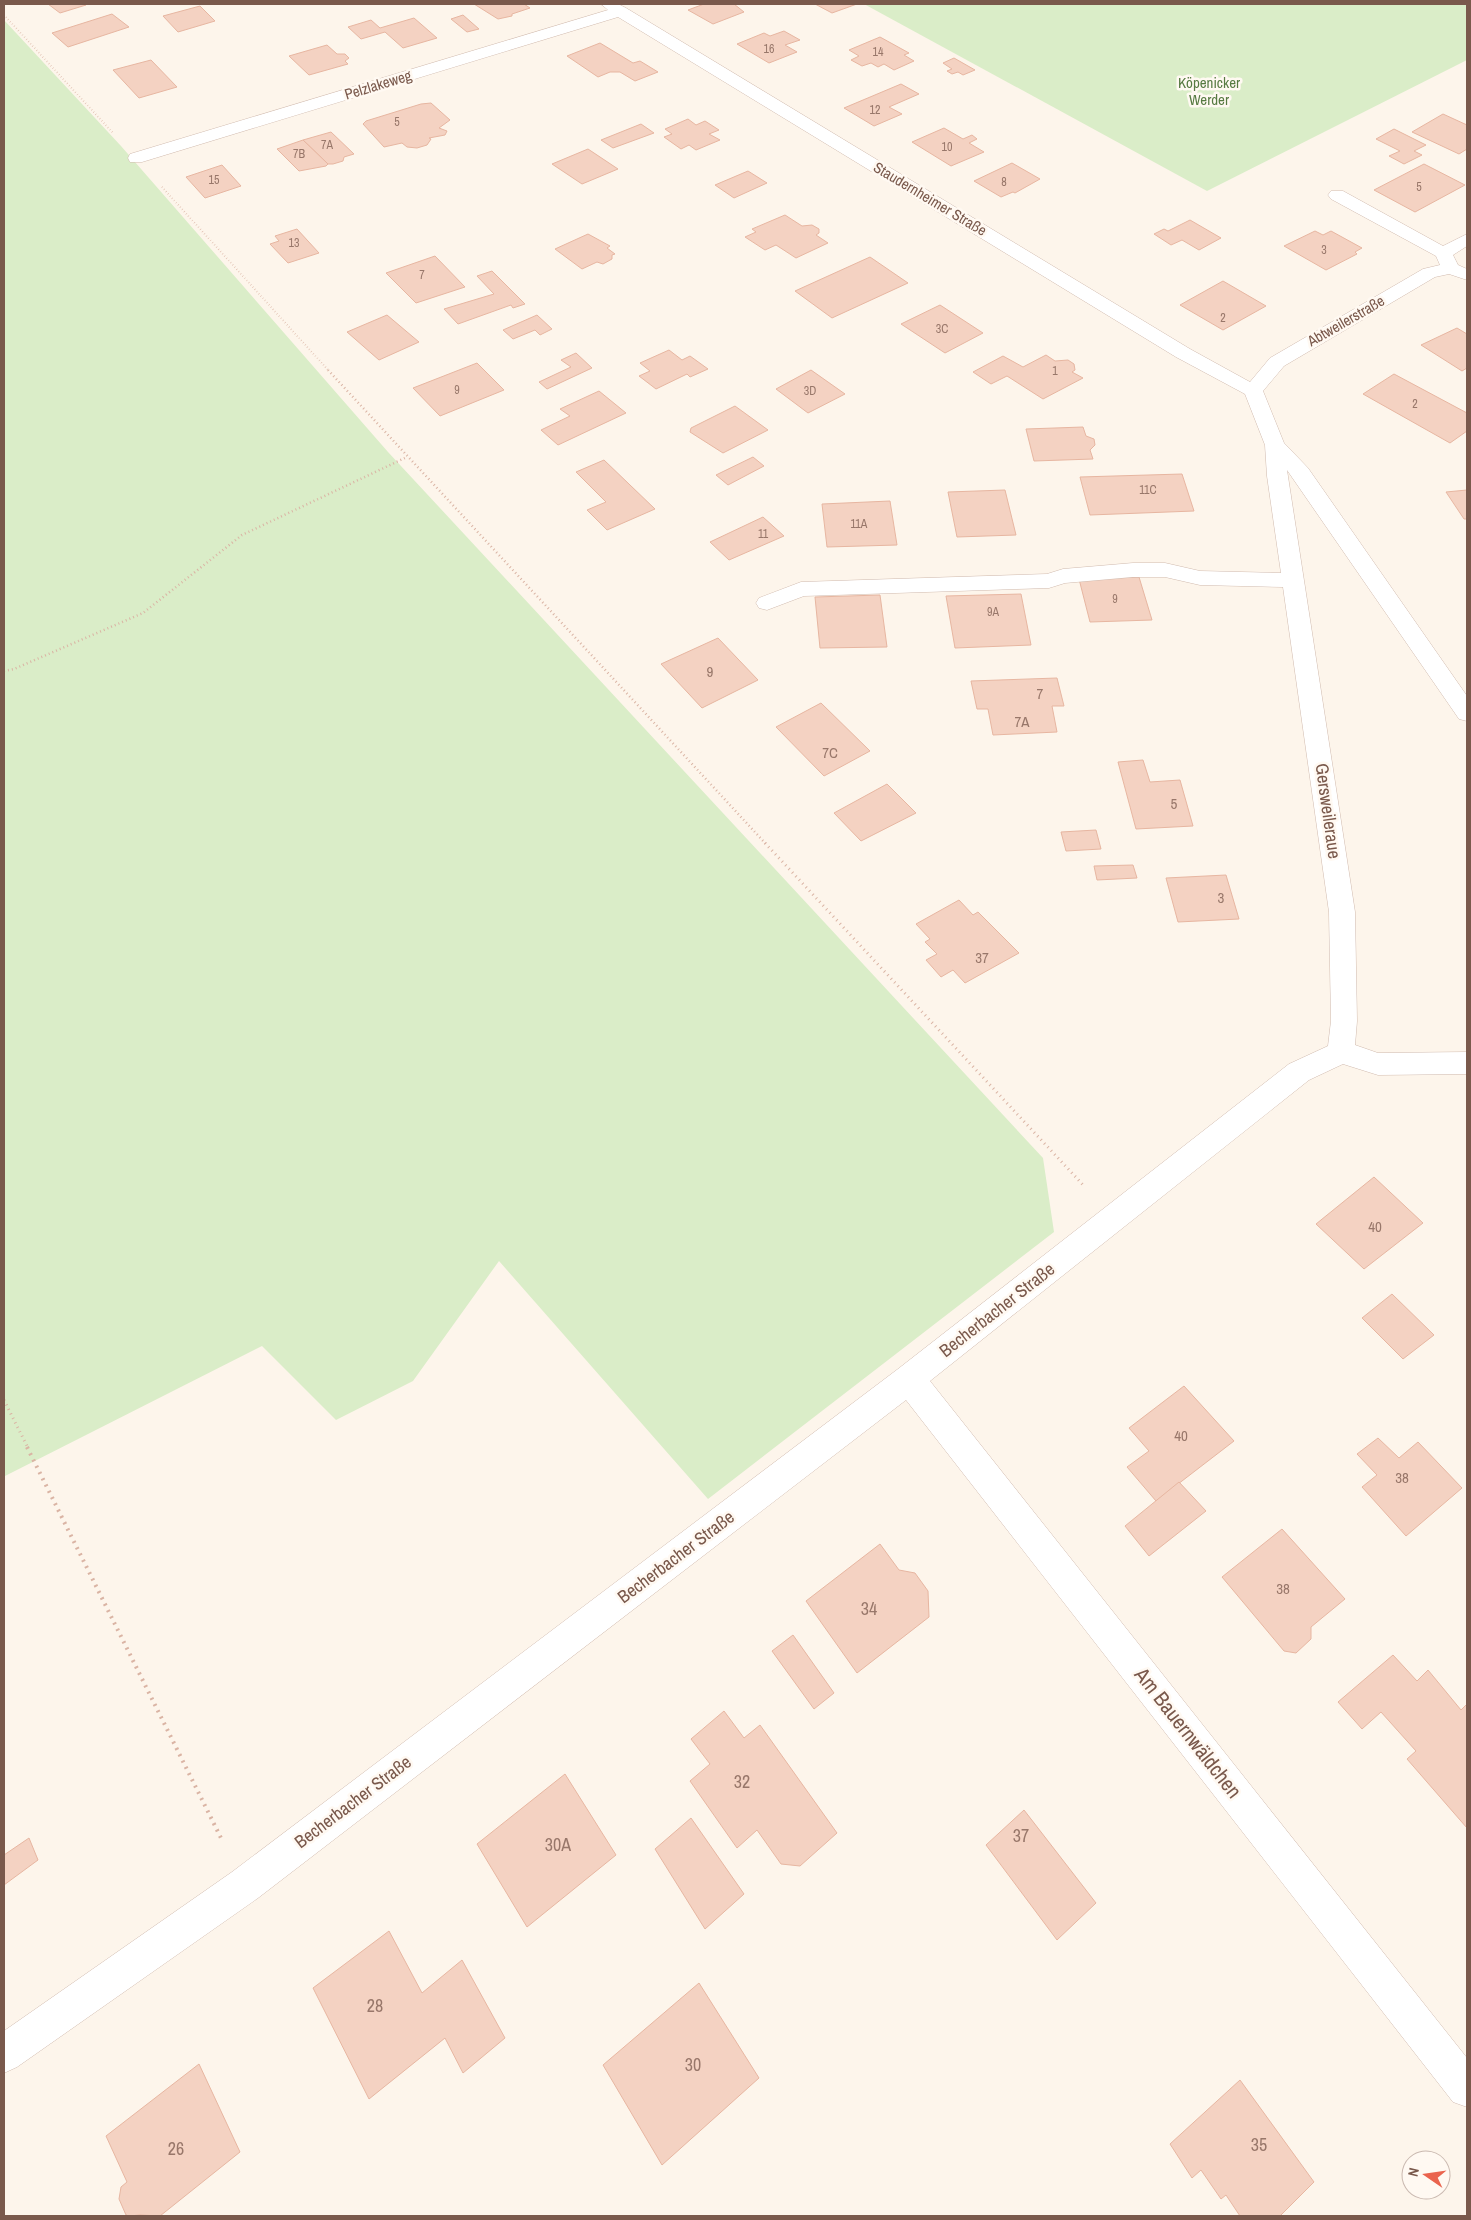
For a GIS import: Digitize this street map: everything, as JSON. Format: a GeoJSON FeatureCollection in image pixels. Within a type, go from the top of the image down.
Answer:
{"type":"FeatureCollection","features":[{"type":"Feature","properties":{"kind":"street","name":"Pelzlakeweg"},"geometry":{"type":"LineString","coordinates":[[136,158],[614,8]]}},
{"type":"Feature","properties":{"kind":"street","name":"Staudernheimer Straße"},"geometry":{"type":"LineString","coordinates":[[614,8],[1183,353],[1253,391]]}},
{"type":"Feature","properties":{"kind":"street"},"geometry":{"type":"LineString","coordinates":[[1337,195],[1454,265]]}},
{"type":"Feature","properties":{"kind":"street","name":"Abtweilerstraße"},"geometry":{"type":"LineString","coordinates":[[1253,391],[1276,362],[1429,273],[1454,265],[1467,239]]}},
{"type":"Feature","properties":{"kind":"street","name":"Gersweileraue"},"geometry":{"type":"LineString","coordinates":[[1253,391],[1275,445],[1277,476],[1342,912],[1344,1021],[1341,1052]]}},
{"type":"Feature","properties":{"kind":"street","name":"Gersweileraue"},"geometry":{"type":"LineString","coordinates":[[1275,445],[1301,473],[1467,713]]}},
{"type":"Feature","properties":{"kind":"street"},"geometry":{"type":"LineString","coordinates":[[767,603],[800,589],[1049,581],[1063,576],[1133,570],[1165,570],[1200,578],[1293,580]]}},
{"type":"Feature","properties":{"kind":"street"},"geometry":{"type":"LineString","coordinates":[[1341,1052],[1378,1064],[1467,1063]]}},
{"type":"Feature","properties":{"kind":"street","name":"Becherbacher Straße"},"geometry":{"type":"LineString","coordinates":[[4,2054],[245,1885],[909,1379],[1299,1072],[1341,1052]]}},
{"type":"Feature","properties":{"kind":"street","name":"Am Bauernwäldchen"},"geometry":{"type":"LineString","coordinates":[[909,1379],[1467,2088]]}},
{"type":"Feature","properties":{"kind":"path"},"geometry":{"type":"LineString","coordinates":[[4,15],[407,457],[1114,1218]]}},
{"type":"Feature","properties":{"kind":"path"},"geometry":{"type":"LineString","coordinates":[[4,671],[14,669],[143,614],[242,534],[407,457]]}},
{"type":"Feature","properties":{"kind":"path"},"geometry":{"type":"LineString","coordinates":[[4,1400],[245,1885]]}},
{"type":"Feature","properties":{"kind":"green space","name":"Köpenicker Werder"},"geometry":{"type":"Polygon","coordinates":[[[864,4],[1467,4],[1467,60],[1207,191],[864,4]]]}},
{"type":"Feature","properties":{"kind":"green space"},"geometry":{"type":"Polygon","coordinates":[[[4,20],[121,146],[388,452],[1043,1158],[1054,1232],[708,1499],[499,1261],[413,1381],[336,1420],[262,1346],[5,1476],[4,20]]]}},
{"type":"Feature","properties":{"kind":"building"},"geometry":{"type":"Polygon","coordinates":[[[48,4],[84,4],[86,5],[60,13],[48,4]]]}},
{"type":"Feature","properties":{"kind":"building"},"geometry":{"type":"Polygon","coordinates":[[[474,4],[524,4],[530,8],[512,14],[512,16],[498,19],[474,4]]]}},
{"type":"Feature","properties":{"kind":"building"},"geometry":{"type":"Polygon","coordinates":[[[704,4],[734,4],[744,12],[713,24],[688,10],[704,4]]]}},
{"type":"Feature","properties":{"kind":"building"},"geometry":{"type":"Polygon","coordinates":[[[815,4],[857,4],[832,13],[815,4]]]}},
{"type":"Feature","properties":{"kind":"building"},"geometry":{"type":"Polygon","coordinates":[[[200,6],[215,21],[178,32],[163,16],[200,6]]]}},
{"type":"Feature","properties":{"kind":"building"},"geometry":{"type":"Polygon","coordinates":[[[112,14],[129,27],[68,47],[52,33],[112,14]]]}},
{"type":"Feature","properties":{"kind":"building"},"geometry":{"type":"Polygon","coordinates":[[[463,15],[479,29],[467,32],[451,19],[463,15]]]}},
{"type":"Feature","properties":{"kind":"building"},"geometry":{"type":"Polygon","coordinates":[[[414,18],[437,38],[403,48],[385,32],[361,39],[348,27],[371,20],[380,28],[414,18]]]}},
{"type":"Feature","properties":{"kind":"building"},"geometry":{"type":"Polygon","coordinates":[[[784,31],[800,40],[785,45],[797,52],[769,63],[737,44],[764,33],[770,36],[784,31]]]}},
{"type":"Feature","properties":{"kind":"building"},"geometry":{"type":"Polygon","coordinates":[[[880,37],[909,53],[904,55],[914,61],[894,70],[884,64],[878,67],[871,63],[862,66],[851,60],[859,56],[849,50],[880,37]]]}},
{"type":"Feature","properties":{"kind":"building"},"geometry":{"type":"Polygon","coordinates":[[[600,43],[633,63],[640,61],[658,72],[635,81],[620,72],[610,72],[598,77],[567,56],[600,43]]]}},
{"type":"Feature","properties":{"kind":"building"},"geometry":{"type":"Polygon","coordinates":[[[327,45],[337,54],[345,54],[349,58],[345,61],[348,64],[309,75],[289,56],[327,45]]]}},
{"type":"Feature","properties":{"kind":"building"},"geometry":{"type":"Polygon","coordinates":[[[954,58],[975,70],[963,75],[958,72],[952,74],[947,71],[952,69],[943,63],[954,58]]]}},
{"type":"Feature","properties":{"kind":"building"},"geometry":{"type":"Polygon","coordinates":[[[151,60],[177,87],[139,98],[113,70],[151,60]]]}},
{"type":"Feature","properties":{"kind":"building"},"geometry":{"type":"Polygon","coordinates":[[[901,84],[919,94],[889,107],[902,114],[874,126],[844,108],[901,84]]]}},
{"type":"Feature","properties":{"kind":"building"},"geometry":{"type":"Polygon","coordinates":[[[431,103],[450,120],[439,128],[447,131],[445,135],[429,138],[431,139],[427,145],[417,148],[407,147],[402,143],[384,147],[363,124],[366,121],[421,104],[431,103]]]}},
{"type":"Feature","properties":{"kind":"building"},"geometry":{"type":"Polygon","coordinates":[[[1443,114],[1467,125],[1467,149],[1459,154],[1412,132],[1443,114]]]}},
{"type":"Feature","properties":{"kind":"building"},"geometry":{"type":"Polygon","coordinates":[[[688,119],[696,125],[705,121],[719,130],[709,134],[720,140],[696,150],[689,145],[681,149],[664,137],[672,134],[665,129],[688,119]]]}},
{"type":"Feature","properties":{"kind":"building"},"geometry":{"type":"Polygon","coordinates":[[[641,124],[654,133],[613,148],[601,140],[641,124]]]}},
{"type":"Feature","properties":{"kind":"building"},"geometry":{"type":"Polygon","coordinates":[[[944,128],[963,139],[972,135],[977,139],[969,143],[984,152],[951,166],[912,142],[944,128]]]}},
{"type":"Feature","properties":{"kind":"building"},"geometry":{"type":"Polygon","coordinates":[[[1394,129],[1426,145],[1414,151],[1422,155],[1404,164],[1389,156],[1400,151],[1376,139],[1394,129]]]}},
{"type":"Feature","properties":{"kind":"building"},"geometry":{"type":"Polygon","coordinates":[[[331,132],[354,154],[344,157],[343,161],[328,164],[303,140],[331,132]]]}},
{"type":"Feature","properties":{"kind":"building"},"geometry":{"type":"Polygon","coordinates":[[[303,140],[328,164],[326,166],[299,171],[277,149],[303,140]]]}},
{"type":"Feature","properties":{"kind":"building"},"geometry":{"type":"Polygon","coordinates":[[[588,149],[618,169],[582,184],[552,164],[588,149]]]}},
{"type":"Feature","properties":{"kind":"building"},"geometry":{"type":"Polygon","coordinates":[[[1012,163],[1040,179],[1015,193],[1013,192],[1001,197],[974,181],[1012,163]]]}},
{"type":"Feature","properties":{"kind":"building"},"geometry":{"type":"Polygon","coordinates":[[[1424,164],[1465,185],[1415,212],[1374,190],[1424,164]]]}},
{"type":"Feature","properties":{"kind":"building"},"geometry":{"type":"Polygon","coordinates":[[[222,165],[241,186],[205,198],[186,177],[222,165]]]}},
{"type":"Feature","properties":{"kind":"building"},"geometry":{"type":"Polygon","coordinates":[[[748,171],[767,183],[734,198],[715,185],[748,171]]]}},
{"type":"Feature","properties":{"kind":"building"},"geometry":{"type":"Polygon","coordinates":[[[785,215],[802,226],[812,225],[819,229],[819,233],[816,235],[828,243],[796,258],[776,245],[765,250],[745,237],[756,232],[752,229],[785,215]]]}},
{"type":"Feature","properties":{"kind":"building"},"geometry":{"type":"Polygon","coordinates":[[[1190,220],[1221,238],[1199,250],[1182,240],[1171,245],[1154,234],[1164,229],[1168,231],[1190,220]]]}},
{"type":"Feature","properties":{"kind":"building"},"geometry":{"type":"Polygon","coordinates":[[[297,229],[319,253],[288,263],[270,244],[279,241],[275,236],[297,229]]]}},
{"type":"Feature","properties":{"kind":"building"},"geometry":{"type":"Polygon","coordinates":[[[1315,231],[1323,235],[1331,231],[1362,248],[1355,252],[1357,254],[1326,270],[1284,246],[1315,231]]]}},
{"type":"Feature","properties":{"kind":"building"},"geometry":{"type":"Polygon","coordinates":[[[588,234],[610,246],[607,248],[615,254],[612,255],[612,259],[603,264],[597,262],[582,269],[555,249],[588,234]]]}},
{"type":"Feature","properties":{"kind":"building"},"geometry":{"type":"Polygon","coordinates":[[[435,256],[465,287],[416,303],[386,273],[435,256]]]}},
{"type":"Feature","properties":{"kind":"building"},"geometry":{"type":"Polygon","coordinates":[[[870,257],[908,283],[832,318],[795,291],[870,257]]]}},
{"type":"Feature","properties":{"kind":"building"},"geometry":{"type":"Polygon","coordinates":[[[492,271],[525,304],[513,308],[511,305],[458,324],[444,309],[494,294],[477,276],[492,271]]]}},
{"type":"Feature","properties":{"kind":"building"},"geometry":{"type":"Polygon","coordinates":[[[1223,281],[1266,306],[1223,330],[1180,305],[1223,281]]]}},
{"type":"Feature","properties":{"kind":"building"},"geometry":{"type":"Polygon","coordinates":[[[940,305],[983,333],[945,353],[901,324],[940,305]]]}},
{"type":"Feature","properties":{"kind":"building"},"geometry":{"type":"Polygon","coordinates":[[[387,315],[419,342],[379,360],[347,332],[387,315]]]}},
{"type":"Feature","properties":{"kind":"building"},"geometry":{"type":"Polygon","coordinates":[[[537,315],[552,329],[540,335],[535,330],[513,339],[503,330],[537,315]]]}},
{"type":"Feature","properties":{"kind":"building"},"geometry":{"type":"Polygon","coordinates":[[[1457,328],[1467,334],[1467,368],[1462,371],[1421,345],[1457,328]]]}},
{"type":"Feature","properties":{"kind":"building"},"geometry":{"type":"Polygon","coordinates":[[[669,350],[682,360],[690,356],[708,369],[690,377],[687,374],[656,389],[639,376],[650,371],[640,363],[669,350]]]}},
{"type":"Feature","properties":{"kind":"building"},"geometry":{"type":"Polygon","coordinates":[[[576,353],[592,368],[547,389],[539,382],[571,367],[561,360],[576,353]]]}},
{"type":"Feature","properties":{"kind":"building"},"geometry":{"type":"Polygon","coordinates":[[[1046,355],[1055,361],[1068,360],[1074,364],[1075,370],[1072,372],[1083,378],[1043,399],[1007,376],[991,384],[973,372],[1003,356],[1023,367],[1046,355]]]}},
{"type":"Feature","properties":{"kind":"building"},"geometry":{"type":"Polygon","coordinates":[[[477,363],[504,390],[440,416],[413,388],[477,363]]]}},
{"type":"Feature","properties":{"kind":"building"},"geometry":{"type":"Polygon","coordinates":[[[811,370],[845,394],[808,413],[776,389],[811,370]]]}},
{"type":"Feature","properties":{"kind":"building"},"geometry":{"type":"Polygon","coordinates":[[[1394,374],[1467,413],[1467,431],[1450,443],[1363,394],[1394,374]]]}},
{"type":"Feature","properties":{"kind":"building"},"geometry":{"type":"Polygon","coordinates":[[[599,391],[626,413],[558,445],[541,430],[570,416],[560,409],[599,391]]]}},
{"type":"Feature","properties":{"kind":"building"},"geometry":{"type":"Polygon","coordinates":[[[735,406],[768,430],[723,453],[690,432],[691,428],[735,406]]]}},
{"type":"Feature","properties":{"kind":"building"},"geometry":{"type":"Polygon","coordinates":[[[1083,427],[1086,436],[1094,439],[1095,445],[1090,450],[1093,459],[1034,461],[1026,429],[1083,427]]]}},
{"type":"Feature","properties":{"kind":"building"},"geometry":{"type":"Polygon","coordinates":[[[753,457],[764,466],[728,485],[716,475],[753,457]]]}},
{"type":"Feature","properties":{"kind":"building"},"geometry":{"type":"Polygon","coordinates":[[[604,460],[655,509],[607,530],[587,510],[606,502],[576,472],[604,460]]]}},
{"type":"Feature","properties":{"kind":"building"},"geometry":{"type":"Polygon","coordinates":[[[1182,474],[1194,511],[1090,515],[1080,477],[1182,474]]]}},
{"type":"Feature","properties":{"kind":"building"},"geometry":{"type":"Polygon","coordinates":[[[1005,490],[1016,535],[957,537],[948,492],[1005,490]]]}},
{"type":"Feature","properties":{"kind":"building"},"geometry":{"type":"Polygon","coordinates":[[[1467,490],[1467,519],[1464,519],[1446,492],[1467,490]]]}},
{"type":"Feature","properties":{"kind":"building"},"geometry":{"type":"Polygon","coordinates":[[[890,501],[897,545],[827,547],[822,504],[890,501]]]}},
{"type":"Feature","properties":{"kind":"building"},"geometry":{"type":"Polygon","coordinates":[[[763,517],[784,536],[729,560],[710,542],[763,517]]]}},
{"type":"Feature","properties":{"kind":"building"},"geometry":{"type":"Polygon","coordinates":[[[1139,577],[1152,620],[1090,622],[1079,579],[1139,577]]]}},
{"type":"Feature","properties":{"kind":"building"},"geometry":{"type":"Polygon","coordinates":[[[1021,594],[1031,645],[955,648],[946,596],[1021,594]]]}},
{"type":"Feature","properties":{"kind":"building"},"geometry":{"type":"Polygon","coordinates":[[[880,595],[887,647],[820,648],[815,597],[880,595]]]}},
{"type":"Feature","properties":{"kind":"building"},"geometry":{"type":"Polygon","coordinates":[[[718,638],[758,680],[702,708],[661,664],[718,638]]]}},
{"type":"Feature","properties":{"kind":"building"},"geometry":{"type":"Polygon","coordinates":[[[1057,678],[1064,706],[1052,706],[1057,732],[993,735],[988,709],[977,709],[971,681],[1057,678]]]}},
{"type":"Feature","properties":{"kind":"building"},"geometry":{"type":"Polygon","coordinates":[[[821,703],[870,751],[824,776],[776,727],[821,703]]]}},
{"type":"Feature","properties":{"kind":"building"},"geometry":{"type":"Polygon","coordinates":[[[1143,760],[1150,782],[1180,780],[1193,826],[1136,829],[1118,762],[1143,760]]]}},
{"type":"Feature","properties":{"kind":"building"},"geometry":{"type":"Polygon","coordinates":[[[887,784],[916,813],[861,841],[834,813],[887,784]]]}},
{"type":"Feature","properties":{"kind":"building"},"geometry":{"type":"Polygon","coordinates":[[[1096,830],[1101,849],[1066,851],[1061,832],[1096,830]]]}},
{"type":"Feature","properties":{"kind":"building"},"geometry":{"type":"Polygon","coordinates":[[[1133,865],[1137,878],[1097,880],[1094,866],[1133,865]]]}},
{"type":"Feature","properties":{"kind":"building"},"geometry":{"type":"Polygon","coordinates":[[[1226,875],[1239,919],[1178,922],[1166,878],[1226,875]]]}},
{"type":"Feature","properties":{"kind":"building"},"geometry":{"type":"Polygon","coordinates":[[[959,900],[973,915],[978,912],[1019,953],[965,983],[953,970],[941,977],[926,960],[937,954],[925,942],[930,939],[916,924],[959,900]]]}},
{"type":"Feature","properties":{"kind":"building"},"geometry":{"type":"Polygon","coordinates":[[[1374,1177],[1423,1223],[1364,1269],[1316,1224],[1374,1177]]]}},
{"type":"Feature","properties":{"kind":"building"},"geometry":{"type":"Polygon","coordinates":[[[1392,1294],[1434,1335],[1403,1359],[1362,1318],[1392,1294]]]}},
{"type":"Feature","properties":{"kind":"building"},"geometry":{"type":"Polygon","coordinates":[[[1184,1386],[1234,1441],[1156,1501],[1127,1467],[1149,1451],[1129,1428],[1184,1386]]]}},
{"type":"Feature","properties":{"kind":"building"},"geometry":{"type":"Polygon","coordinates":[[[1378,1438],[1399,1458],[1418,1442],[1462,1488],[1406,1536],[1362,1487],[1377,1475],[1357,1454],[1378,1438]]]}},
{"type":"Feature","properties":{"kind":"building"},"geometry":{"type":"Polygon","coordinates":[[[1179,1482],[1206,1511],[1149,1556],[1125,1526],[1179,1482]]]}},
{"type":"Feature","properties":{"kind":"building"},"geometry":{"type":"Polygon","coordinates":[[[1282,1529],[1345,1599],[1311,1627],[1311,1639],[1296,1653],[1284,1651],[1222,1577],[1282,1529]]]}},
{"type":"Feature","properties":{"kind":"building"},"geometry":{"type":"Polygon","coordinates":[[[880,1544],[899,1570],[915,1573],[928,1591],[929,1617],[857,1673],[806,1601],[880,1544]]]}},
{"type":"Feature","properties":{"kind":"building"},"geometry":{"type":"Polygon","coordinates":[[[793,1635],[834,1693],[814,1709],[772,1651],[793,1635]]]}},
{"type":"Feature","properties":{"kind":"building"},"geometry":{"type":"Polygon","coordinates":[[[1393,1655],[1417,1681],[1428,1670],[1461,1710],[1467,1704],[1467,1828],[1407,1759],[1416,1751],[1381,1712],[1362,1729],[1338,1702],[1393,1655]]]}},
{"type":"Feature","properties":{"kind":"building"},"geometry":{"type":"Polygon","coordinates":[[[724,1711],[744,1738],[760,1725],[837,1833],[800,1866],[781,1864],[757,1830],[737,1848],[690,1781],[710,1764],[691,1739],[724,1711]]]}},
{"type":"Feature","properties":{"kind":"building"},"geometry":{"type":"Polygon","coordinates":[[[565,1774],[616,1855],[527,1927],[477,1844],[565,1774]]]}},
{"type":"Feature","properties":{"kind":"building"},"geometry":{"type":"Polygon","coordinates":[[[1024,1810],[1096,1903],[1057,1940],[986,1845],[1024,1810]]]}},
{"type":"Feature","properties":{"kind":"building"},"geometry":{"type":"Polygon","coordinates":[[[691,1818],[744,1894],[705,1929],[655,1849],[691,1818]]]}},
{"type":"Feature","properties":{"kind":"building"},"geometry":{"type":"Polygon","coordinates":[[[29,1838],[38,1860],[4,1885],[4,1855],[29,1838]]]}},
{"type":"Feature","properties":{"kind":"building"},"geometry":{"type":"Polygon","coordinates":[[[389,1931],[422,1993],[462,1960],[505,2038],[463,2073],[445,2038],[369,2099],[313,1988],[389,1931]]]}},
{"type":"Feature","properties":{"kind":"building"},"geometry":{"type":"Polygon","coordinates":[[[699,1983],[759,2078],[662,2165],[603,2065],[699,1983]]]}},
{"type":"Feature","properties":{"kind":"building"},"geometry":{"type":"Polygon","coordinates":[[[199,2064],[240,2152],[160,2216],[126,2215],[119,2199],[121,2187],[127,2182],[106,2136],[199,2064]]]}},
{"type":"Feature","properties":{"kind":"building"},"geometry":{"type":"Polygon","coordinates":[[[1240,2080],[1314,2182],[1280,2216],[1240,2216],[1226,2195],[1221,2199],[1201,2170],[1192,2178],[1170,2144],[1240,2080]]]}}]}
